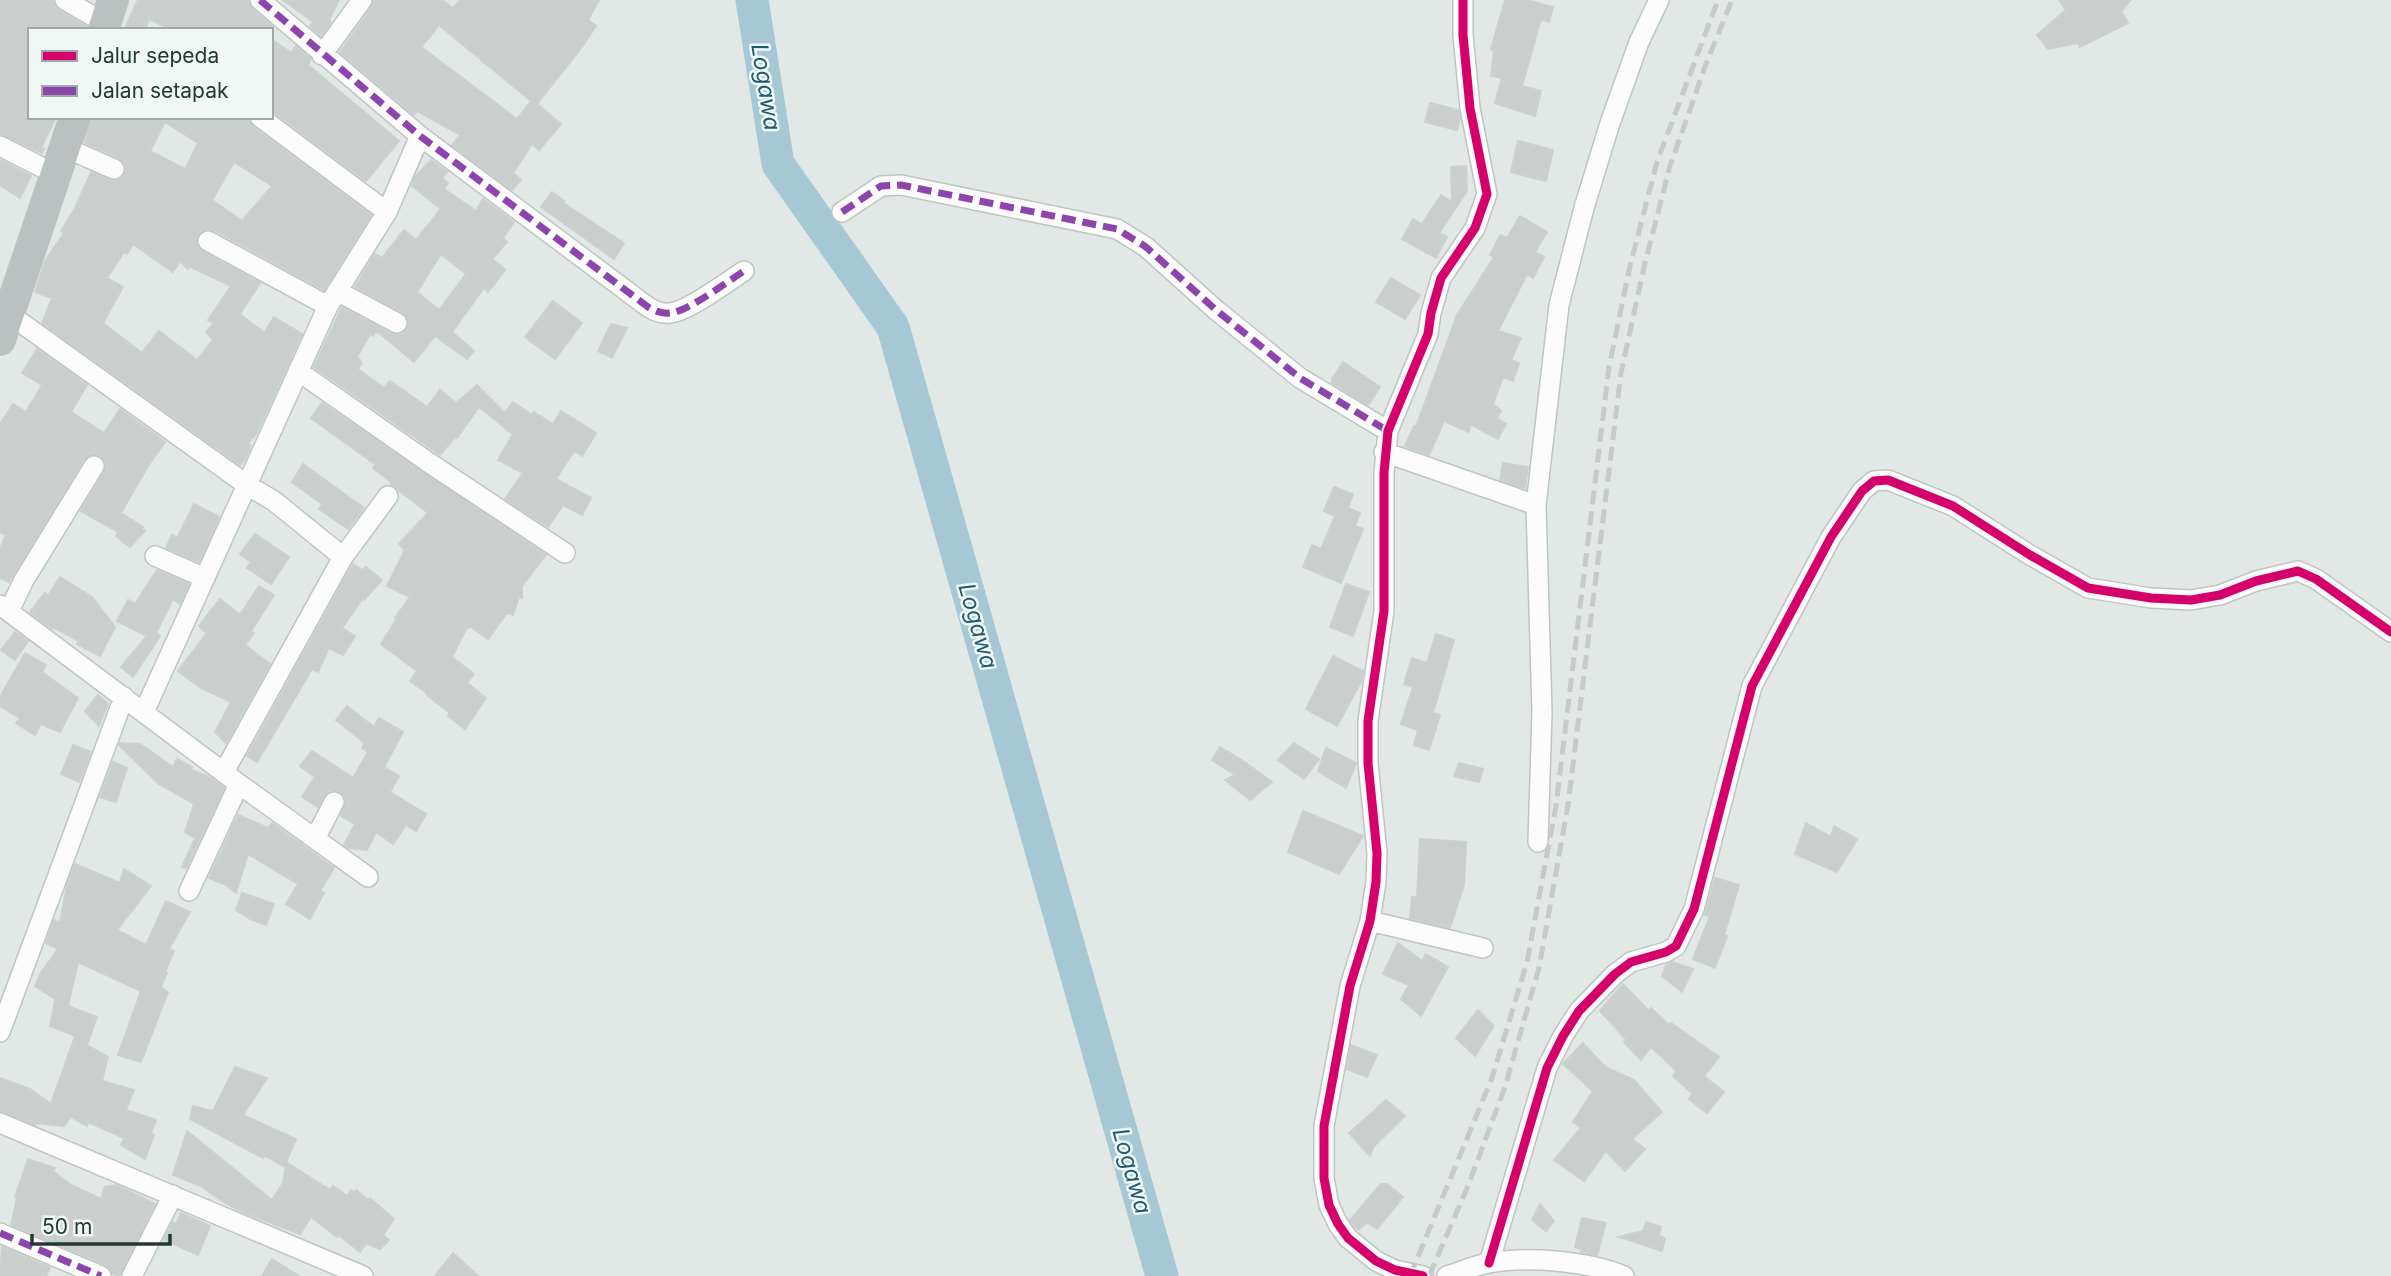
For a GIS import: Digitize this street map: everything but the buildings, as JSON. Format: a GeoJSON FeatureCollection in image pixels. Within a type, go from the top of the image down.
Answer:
{"type":"FeatureCollection","features":[{"type":"Feature","properties":{"kind":"highway"},"geometry":{"type":"LineString","coordinates":[[5,327],[74,119]]}},
{"type":"Feature","properties":{"kind":"street"},"geometry":{"type":"LineString","coordinates":[[65,0],[107,18]]}},
{"type":"Feature","properties":{"kind":"street"},"geometry":{"type":"LineString","coordinates":[[260,0],[420,136],[625,290],[660,313],[673,313],[684,309],[744,271]]}},
{"type":"Feature","properties":{"kind":"street"},"geometry":{"type":"LineString","coordinates":[[322,55],[362,0]]}},
{"type":"Feature","properties":{"kind":"street"},"geometry":{"type":"LineString","coordinates":[[1423,1276],[1395,1270],[1376,1261],[1355,1244],[1338,1224],[1328,1205],[1324,1178],[1324,1126],[1350,986],[1370,921],[1377,867],[1368,762],[1368,721],[1384,611],[1384,452],[1388,431],[1428,334],[1441,278],[1475,228],[1487,194],[1470,108],[1463,35],[1463,0]]}},
{"type":"Feature","properties":{"kind":"street"},"geometry":{"type":"LineString","coordinates":[[1538,842],[1542,712],[1536,505],[1559,305],[1584,208],[1610,123],[1639,42],[1659,0]]}},
{"type":"Feature","properties":{"kind":"street"},"geometry":{"type":"LineString","coordinates":[[263,119],[387,212]]}},
{"type":"Feature","properties":{"kind":"street"},"geometry":{"type":"LineString","coordinates":[[144,712],[332,298],[387,212],[420,136]]}},
{"type":"Feature","properties":{"kind":"street"},"geometry":{"type":"LineString","coordinates":[[0,146],[61,162],[114,169]]}},
{"type":"Feature","properties":{"kind":"street"},"geometry":{"type":"LineString","coordinates":[[842,212],[881,186],[901,185],[1117,229],[1146,247],[1196,293],[1300,378],[1388,431]]}},
{"type":"Feature","properties":{"kind":"street"},"geometry":{"type":"LineString","coordinates":[[208,241],[332,298],[397,323]]}},
{"type":"Feature","properties":{"kind":"street"},"geometry":{"type":"LineString","coordinates":[[5,327],[274,501],[343,557]]}},
{"type":"Feature","properties":{"kind":"street"},"geometry":{"type":"LineString","coordinates":[[298,371],[565,553]]}},
{"type":"Feature","properties":{"kind":"street"},"geometry":{"type":"LineString","coordinates":[[1384,452],[1536,505]]}},
{"type":"Feature","properties":{"kind":"street"},"geometry":{"type":"LineString","coordinates":[[94,466],[4,608],[368,877]]}},
{"type":"Feature","properties":{"kind":"street"},"geometry":{"type":"LineString","coordinates":[[1489,1263],[1547,1068],[1579,1011],[1615,974],[1631,962],[1667,952],[1679,942],[1694,908],[1752,686],[1831,537],[1868,485],[1879,480],[1888,480],[1953,506],[2088,588],[2151,598],[2191,600],[2220,596],[2256,581],[2298,571],[2316,579],[2391,632]]}},
{"type":"Feature","properties":{"kind":"street"},"geometry":{"type":"LineString","coordinates":[[189,891],[231,778],[343,557],[387,496]]}},
{"type":"Feature","properties":{"kind":"street"},"geometry":{"type":"LineString","coordinates":[[155,556],[205,578]]}},
{"type":"Feature","properties":{"kind":"street"},"geometry":{"type":"LineString","coordinates":[[0,1032],[124,697]]}},
{"type":"Feature","properties":{"kind":"street"},"geometry":{"type":"LineString","coordinates":[[315,839],[334,802]]}},
{"type":"Feature","properties":{"kind":"street"},"geometry":{"type":"LineString","coordinates":[[1370,921],[1483,948]]}},
{"type":"Feature","properties":{"kind":"street"},"geometry":{"type":"LineString","coordinates":[[0,1124],[363,1276]]}},
{"type":"Feature","properties":{"kind":"street"},"geometry":{"type":"LineString","coordinates":[[132,1276],[173,1195]]}},
{"type":"Feature","properties":{"kind":"street"},"geometry":{"type":"LineString","coordinates":[[0,1233],[101,1276]]}},
{"type":"Feature","properties":{"kind":"street"},"geometry":{"type":"LineString","coordinates":[[1355,1244],[1357,1256],[1379,1276]]}},
{"type":"Feature","properties":{"kind":"street"},"geometry":{"type":"LineString","coordinates":[[1447,1276],[1489,1263],[1511,1261],[1570,1263],[1624,1276]]}},
{"type":"Feature","properties":{"kind":"waterway","name":"Logawa"},"geometry":{"type":"LineString","coordinates":[[752,0],[778,164],[893,327],[1162,1276]]}},
{"type":"Feature","properties":{"kind":"railway"},"geometry":{"type":"LineString","coordinates":[[1410,1276],[1492,1078],[1527,962],[1556,806],[1609,367],[1630,266],[1657,162],[1718,0]]}},
{"type":"Feature","properties":{"kind":"railway"},"geometry":{"type":"LineString","coordinates":[[1429,1276],[1468,1186],[1505,1087],[1539,968],[1568,805],[1621,373],[1670,166],[1732,0]]}},
{"type":"Feature","properties":{"kind":"marked path"},"geometry":{"type":"LineString","coordinates":[[260,0],[420,136],[648,307],[664,313],[677,311],[744,271]]}},
{"type":"Feature","properties":{"kind":"marked path"},"geometry":{"type":"LineString","coordinates":[[842,212],[881,186],[901,185],[1117,229],[1146,247],[1216,310],[1300,378],[1388,431]]}},
{"type":"Feature","properties":{"kind":"marked path"},"geometry":{"type":"LineString","coordinates":[[0,1233],[101,1276]]}},
{"type":"Feature","properties":{"kind":"cycle path"},"geometry":{"type":"LineString","coordinates":[[1423,1276],[1395,1270],[1376,1261],[1348,1238],[1338,1224],[1329,1205],[1324,1178],[1324,1126],[1350,986],[1370,921],[1376,882],[1377,853],[1368,763],[1368,721],[1384,611],[1384,473],[1388,431],[1428,334],[1441,278],[1475,228],[1487,194],[1470,108],[1463,35],[1463,0]]}},
{"type":"Feature","properties":{"kind":"cycle path"},"geometry":{"type":"LineString","coordinates":[[1489,1263],[1547,1068],[1579,1011],[1615,974],[1631,962],[1666,952],[1676,946],[1694,909],[1752,686],[1831,537],[1862,491],[1874,481],[1888,480],[1953,506],[2088,588],[2151,598],[2191,600],[2220,595],[2256,581],[2298,571],[2316,579],[2391,632]]}}]}
